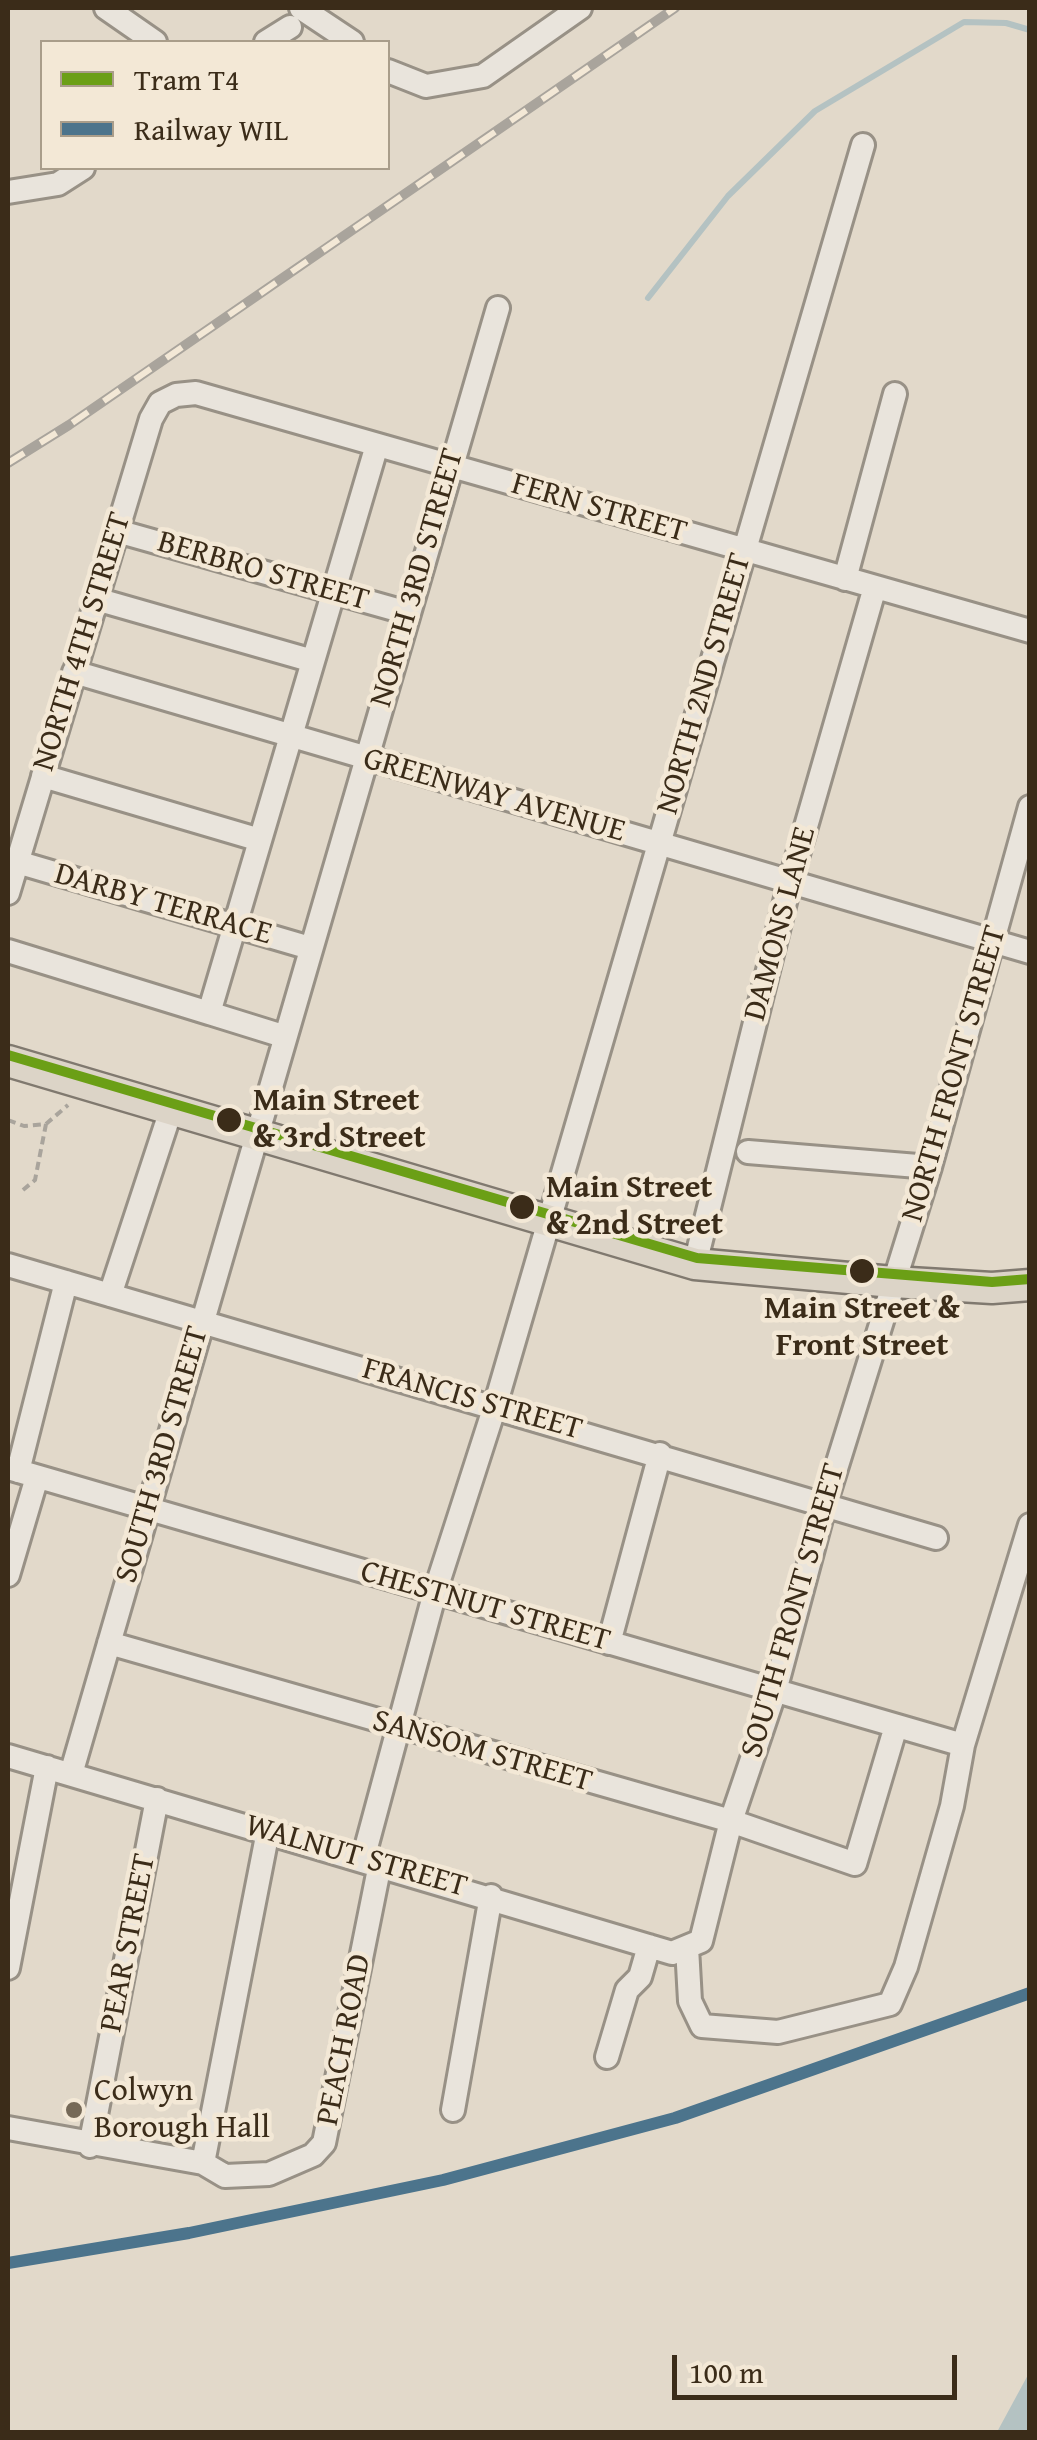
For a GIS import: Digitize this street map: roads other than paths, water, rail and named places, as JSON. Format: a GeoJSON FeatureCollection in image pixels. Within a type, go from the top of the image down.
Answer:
{"type":"FeatureCollection","features":[{"type":"Feature","properties":{"kind":"main road"},"geometry":{"type":"LineString","coordinates":[[8,1061],[695,1264],[892,1282],[992,1288],[1030,1285]]}},
{"type":"Feature","properties":{"kind":"street"},"geometry":{"type":"LineString","coordinates":[[106,8],[152,40]]}},
{"type":"Feature","properties":{"kind":"street"},"geometry":{"type":"LineString","coordinates":[[390,71],[426,86],[483,76],[580,8]]}},
{"type":"Feature","properties":{"kind":"street"},"geometry":{"type":"LineString","coordinates":[[268,40],[296,17],[348,40]]}},
{"type":"Feature","properties":{"kind":"street","name":"NORTH 2ND STREET"},"geometry":{"type":"LineString","coordinates":[[371,1861],[398,1730],[435,1592],[495,1406],[863,145]]}},
{"type":"Feature","properties":{"kind":"street"},"geometry":{"type":"LineString","coordinates":[[8,192],[58,184],[80,170]]}},
{"type":"Feature","properties":{"kind":"street","name":"NORTH 3RD STREET"},"geometry":{"type":"LineString","coordinates":[[254,1136],[498,308]]}},
{"type":"Feature","properties":{"kind":"street","name":"FERN STREET"},"geometry":{"type":"LineString","coordinates":[[169,398],[196,393],[1030,632]]}},
{"type":"Feature","properties":{"kind":"street"},"geometry":{"type":"LineString","coordinates":[[845,579],[896,394]]}},
{"type":"Feature","properties":{"kind":"street","name":"NORTH 4TH STREET"},"geometry":{"type":"LineString","coordinates":[[8,888],[151,420],[169,398]]}},
{"type":"Feature","properties":{"kind":"street"},"geometry":{"type":"LineString","coordinates":[[209,1013],[377,445]]}},
{"type":"Feature","properties":{"kind":"street","name":"BERBRO STREET"},"geometry":{"type":"LineString","coordinates":[[118,531],[408,614]]}},
{"type":"Feature","properties":{"kind":"street","name":"DAMONS LANE"},"geometry":{"type":"LineString","coordinates":[[695,1264],[790,882],[875,587]]}},
{"type":"Feature","properties":{"kind":"street"},"geometry":{"type":"LineString","coordinates":[[96,599],[313,661]]}},
{"type":"Feature","properties":{"kind":"street","name":"GREENWAY AVENUE"},"geometry":{"type":"LineString","coordinates":[[74,672],[1030,952]]}},
{"type":"Feature","properties":{"kind":"street"},"geometry":{"type":"LineString","coordinates":[[43,776],[260,840]]}},
{"type":"Feature","properties":{"kind":"street","name":"NORTH FRONT STREET"},"geometry":{"type":"LineString","coordinates":[[892,1282],[930,1166],[1030,807]]}},
{"type":"Feature","properties":{"kind":"street","name":"DARBY TERRACE"},"geometry":{"type":"LineString","coordinates":[[17,862],[310,948]]}},
{"type":"Feature","properties":{"kind":"street"},"geometry":{"type":"LineString","coordinates":[[8,951],[283,1036]]}},
{"type":"Feature","properties":{"kind":"street"},"geometry":{"type":"LineString","coordinates":[[110,1295],[171,1110]]}},
{"type":"Feature","properties":{"kind":"street","name":"SOUTH 3RD STREET"},"geometry":{"type":"LineString","coordinates":[[72,1774],[254,1136]]}},
{"type":"Feature","properties":{"kind":"street"},"geometry":{"type":"LineString","coordinates":[[748,1152],[930,1166]]}},
{"type":"Feature","properties":{"kind":"street","name":"FRANCIS STREET"},"geometry":{"type":"LineString","coordinates":[[8,1265],[936,1538]]}},
{"type":"Feature","properties":{"kind":"street"},"geometry":{"type":"LineString","coordinates":[[8,1575],[21,1472],[66,1282]]}},
{"type":"Feature","properties":{"kind":"street","name":"SOUTH FRONT STREET"},"geometry":{"type":"LineString","coordinates":[[892,1282],[774,1690],[694,1944],[690,2001],[702,2026],[778,2032],[890,2004],[906,1967],[952,1806],[963,1745]]}},
{"type":"Feature","properties":{"kind":"street"},"geometry":{"type":"LineString","coordinates":[[609,1642],[660,1454]]}},
{"type":"Feature","properties":{"kind":"street","name":"CHESTNUT STREET"},"geometry":{"type":"LineString","coordinates":[[21,1472],[963,1745]]}},
{"type":"Feature","properties":{"kind":"street"},"geometry":{"type":"LineString","coordinates":[[963,1745],[1030,1525]]}},
{"type":"Feature","properties":{"kind":"street","name":"SANSOM STREET"},"geometry":{"type":"LineString","coordinates":[[109,1644],[398,1730],[731,1821],[855,1864],[896,1726]]}},
{"type":"Feature","properties":{"kind":"street","name":"WALNUT STREET"},"geometry":{"type":"LineString","coordinates":[[8,1756],[491,1896],[672,1953],[694,1944]]}},
{"type":"Feature","properties":{"kind":"street"},"geometry":{"type":"LineString","coordinates":[[8,1968],[47,1767]]}},
{"type":"Feature","properties":{"kind":"street","name":"PEAR STREET"},"geometry":{"type":"LineString","coordinates":[[90,2146],[157,1799]]}},
{"type":"Feature","properties":{"kind":"street"},"geometry":{"type":"LineString","coordinates":[[8,2128],[202,2164],[268,1832]]}},
{"type":"Feature","properties":{"kind":"street","name":"PEACH ROAD"},"geometry":{"type":"LineString","coordinates":[[202,2164],[225,2176],[259,2176],[284,2171],[321,2149],[371,1861]]}},
{"type":"Feature","properties":{"kind":"street"},"geometry":{"type":"LineString","coordinates":[[452,2110],[491,1896]]}},
{"type":"Feature","properties":{"kind":"street"},"geometry":{"type":"LineString","coordinates":[[607,2057],[628,1990],[640,1977],[649,1946]]}},
{"type":"Feature","properties":{"kind":"waterway"},"geometry":{"type":"LineString","coordinates":[[648,298],[728,196],[815,111],[964,22],[1006,23],[1030,30]]}},
{"type":"Feature","properties":{"kind":"railway"},"geometry":{"type":"LineString","coordinates":[[8,463],[675,8]]}},
{"type":"Feature","properties":{"kind":"tram line","name":"T4"},"geometry":{"type":"LineString","coordinates":[[8,1055],[697,1258],[992,1282],[1030,1279]]}},
{"type":"Feature","properties":{"kind":"rail line","name":"WIL"},"geometry":{"type":"LineString","coordinates":[[8,2263],[189,2233],[443,2180],[675,2118],[1030,1993]]}},
{"type":"Feature","properties":{"kind":"place","name":"Main Street & 3rd Street"},"geometry":{"type":"Point","coordinates":[229,1120]}},
{"type":"Feature","properties":{"kind":"place","name":"Main Street & 2nd Street"},"geometry":{"type":"Point","coordinates":[522,1207]}},
{"type":"Feature","properties":{"kind":"place","name":"Main Street & Front Street"},"geometry":{"type":"Point","coordinates":[862,1271]}},
{"type":"Feature","properties":{"kind":"place","name":"Colwyn Borough Hall"},"geometry":{"type":"Point","coordinates":[74,2110]}}]}
